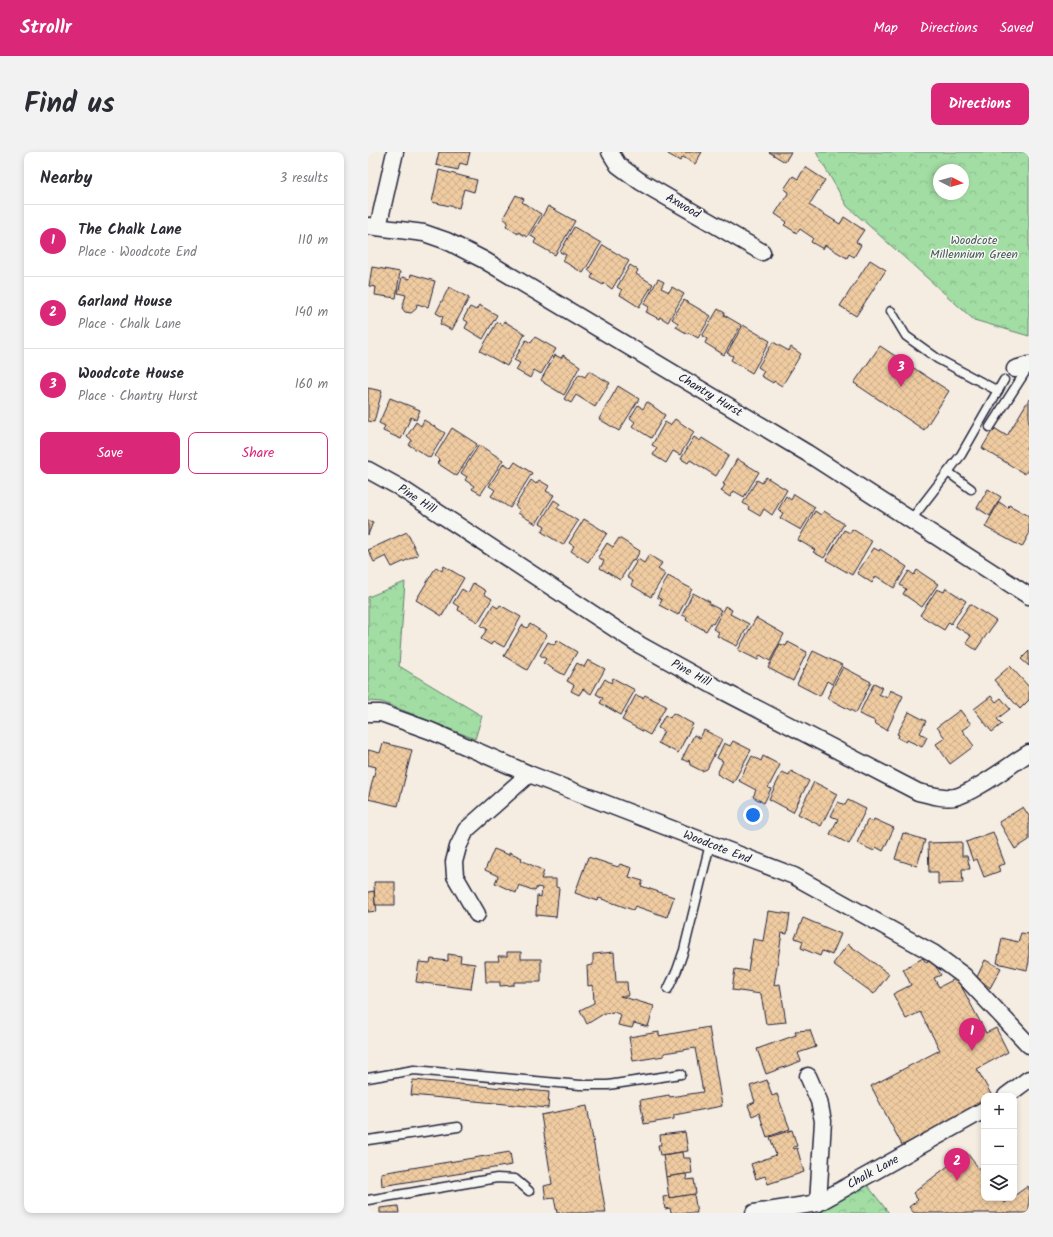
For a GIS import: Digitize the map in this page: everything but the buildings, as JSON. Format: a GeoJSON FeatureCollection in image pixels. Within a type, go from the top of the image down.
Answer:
{"type":"FeatureCollection","features":[{"type":"Feature","properties":{"kind":"street"},"geometry":{"type":"LineString","coordinates":[[373,226],[395,152]]}},
{"type":"Feature","properties":{"kind":"street","name":"Axwood"},"geometry":{"type":"LineString","coordinates":[[610,152],[618,165],[641,182],[762,252]]}},
{"type":"Feature","properties":{"kind":"street","name":"Chantry Hurst"},"geometry":{"type":"LineString","coordinates":[[373,226],[424,233],[447,241],[484,260],[807,454],[1029,596]]}},
{"type":"Feature","properties":{"kind":"street","name":"Pine Hill"},"geometry":{"type":"LineString","coordinates":[[368,470],[399,487],[640,645],[723,691],[918,792],[935,797],[955,797],[971,791],[1029,753]]}},
{"type":"Feature","properties":{"kind":"street","name":"Woodcote End"},"geometry":{"type":"LineString","coordinates":[[368,713],[381,713],[431,730],[529,774],[794,876],[933,953],[964,976],[1029,1045]]}},
{"type":"Feature","properties":{"kind":"street"},"geometry":{"type":"LineString","coordinates":[[477,914],[455,876],[454,862],[458,847],[466,830],[529,774]]}},
{"type":"Feature","properties":{"kind":"street"},"geometry":{"type":"LineString","coordinates":[[808,1076],[819,1101],[823,1121],[818,1203]]}},
{"type":"Feature","properties":{"kind":"street"},"geometry":{"type":"LineString","coordinates":[[1010,1093],[1029,1079]]}},
{"type":"Feature","properties":{"kind":"street","name":"Chalk Lane"},"geometry":{"type":"LineString","coordinates":[[754,1213],[818,1203],[981,1112]]}},
{"type":"Feature","properties":{"kind":"lane"},"geometry":{"type":"LineString","coordinates":[[891,311],[906,336],[938,359],[998,390]]}},
{"type":"Feature","properties":{"kind":"lane"},"geometry":{"type":"LineString","coordinates":[[910,521],[961,455],[998,390],[1019,370]]}},
{"type":"Feature","properties":{"kind":"lane"},"geometry":{"type":"LineString","coordinates":[[990,427],[1019,370]]}},
{"type":"Feature","properties":{"kind":"lane"},"geometry":{"type":"LineString","coordinates":[[948,472],[971,489]]}},
{"type":"Feature","properties":{"kind":"lane"},"geometry":{"type":"LineString","coordinates":[[668,989],[678,970],[684,950],[710,844]]}},
{"type":"Feature","properties":{"kind":"lane"},"geometry":{"type":"LineString","coordinates":[[368,1078],[414,1070],[580,1085],[601,1085],[681,1074]]}},
{"type":"Feature","properties":{"kind":"lane"},"geometry":{"type":"LineString","coordinates":[[368,1140],[458,1127]]}},
{"type":"Feature","properties":{"kind":"lane"},"geometry":{"type":"LineString","coordinates":[[368,1200],[497,1178],[516,1179],[529,1191]]}},
{"type":"Feature","properties":{"kind":"green space","name":"Woodcote Millennium Green"},"geometry":{"type":"Polygon","coordinates":[[[816,152],[1029,152],[1029,336],[974,320],[847,206],[816,152]]]}},
{"type":"Feature","properties":{"kind":"green space"},"geometry":{"type":"Polygon","coordinates":[[[405,582],[399,666],[482,716],[475,739],[382,702],[368,701],[368,597],[405,582]]]}},
{"type":"Feature","properties":{"kind":"green space"},"geometry":{"type":"Polygon","coordinates":[[[860,1176],[889,1213],[821,1213],[860,1176]]]}},
{"type":"Feature","properties":{"kind":"place","name":"Woodcote House"},"geometry":{"type":"Point","coordinates":[901,387]}},
{"type":"Feature","properties":{"kind":"place","name":"The Chalk Lane"},"geometry":{"type":"Point","coordinates":[972,1051]}},
{"type":"Feature","properties":{"kind":"place","name":"Garland House"},"geometry":{"type":"Point","coordinates":[957,1181]}}]}
